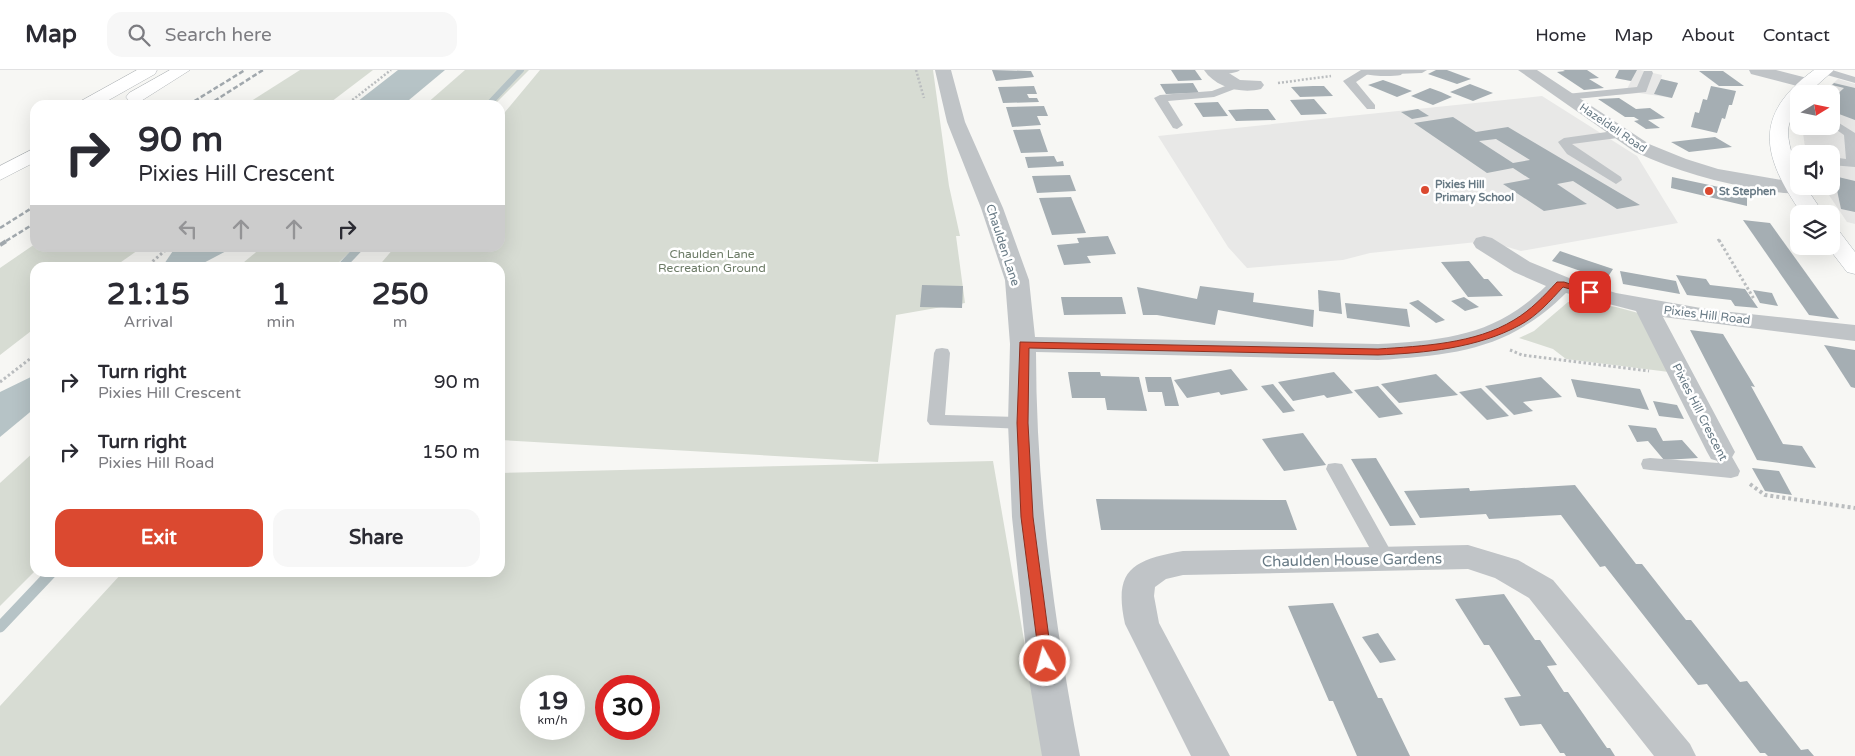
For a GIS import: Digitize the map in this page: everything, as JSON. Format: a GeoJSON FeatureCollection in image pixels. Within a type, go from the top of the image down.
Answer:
{"type":"FeatureCollection","features":[{"type":"Feature","properties":{"kind":"main road"},"geometry":{"type":"LineString","coordinates":[[96,100],[150,70]]}},
{"type":"Feature","properties":{"kind":"main road"},"geometry":{"type":"LineString","coordinates":[[129,100],[182,70]]}},
{"type":"Feature","properties":{"kind":"main road"},"geometry":{"type":"LineString","coordinates":[[1805,84],[1825,71]]}},
{"type":"Feature","properties":{"kind":"main road"},"geometry":{"type":"LineString","coordinates":[[1790,109],[1781,116],[1790,154]]}},
{"type":"Feature","properties":{"kind":"main road"},"geometry":{"type":"LineString","coordinates":[[0,154],[30,137]]}},
{"type":"Feature","properties":{"kind":"main road"},"geometry":{"type":"LineString","coordinates":[[0,174],[30,157]]}},
{"type":"Feature","properties":{"kind":"main road"},"geometry":{"type":"LineString","coordinates":[[1840,247],[1855,266]]}},
{"type":"Feature","properties":{"kind":"street","name":"Chaulden Lane"},"geometry":{"type":"LineString","coordinates":[[943,70],[956,122],[992,208],[1017,280],[1024,344],[1022,423],[1027,517],[1047,679],[1061,756]]}},
{"type":"Feature","properties":{"kind":"street"},"geometry":{"type":"LineString","coordinates":[[1212,70],[1254,85]]}},
{"type":"Feature","properties":{"kind":"street","name":"Hazeldell Road"},"geometry":{"type":"LineString","coordinates":[[1526,70],[1642,148],[1687,168],[1721,177],[1790,187]]}},
{"type":"Feature","properties":{"kind":"street"},"geometry":{"type":"LineString","coordinates":[[1757,70],[1805,84]]}},
{"type":"Feature","properties":{"kind":"street"},"geometry":{"type":"LineString","coordinates":[[1365,72],[1395,71]]}},
{"type":"Feature","properties":{"kind":"street","name":"Pixies Hill Road"},"geometry":{"type":"LineString","coordinates":[[1484,243],[1514,264],[1561,284],[1646,307],[1855,333]]}},
{"type":"Feature","properties":{"kind":"street"},"geometry":{"type":"LineString","coordinates":[[1024,344],[1378,352],[1419,350],[1489,336],[1518,322],[1539,307],[1561,284]]}},
{"type":"Feature","properties":{"kind":"street","name":"Pixies Hill Crescent"},"geometry":{"type":"LineString","coordinates":[[1646,307],[1726,462]]}},
{"type":"Feature","properties":{"kind":"street","name":"Chaulden House Gardens"},"geometry":{"type":"LineString","coordinates":[[1211,756],[1142,624],[1136,602],[1138,584],[1147,572],[1164,566],[1183,563],[1468,557],[1494,563],[1522,576],[1541,589],[1677,756]]}},
{"type":"Feature","properties":{"kind":"lane"},"geometry":{"type":"LineString","coordinates":[[1395,71],[1422,70]]}},
{"type":"Feature","properties":{"kind":"lane"},"geometry":{"type":"LineString","coordinates":[[1825,71],[1855,80]]}},
{"type":"Feature","properties":{"kind":"lane"},"geometry":{"type":"LineString","coordinates":[[1365,72],[1349,81],[1371,107]]}},
{"type":"Feature","properties":{"kind":"lane"},"geometry":{"type":"LineString","coordinates":[[1566,97],[1642,90],[1648,73]]}},
{"type":"Feature","properties":{"kind":"lane"},"geometry":{"type":"LineString","coordinates":[[1177,125],[1160,98],[1214,94],[1236,77]]}},
{"type":"Feature","properties":{"kind":"lane"},"geometry":{"type":"LineString","coordinates":[[1840,127],[1850,134],[1854,164],[1840,162]]}},
{"type":"Feature","properties":{"kind":"lane"},"geometry":{"type":"LineString","coordinates":[[1616,180],[1570,151],[1564,142],[1570,139],[1621,134]]}},
{"type":"Feature","properties":{"kind":"lane"},"geometry":{"type":"LineString","coordinates":[[942,353],[936,420],[1022,423]]}},
{"type":"Feature","properties":{"kind":"lane","name":"Pixies Hill Crescent"},"geometry":{"type":"LineString","coordinates":[[1650,464],[1726,462]]}},
{"type":"Feature","properties":{"kind":"lane"},"geometry":{"type":"LineString","coordinates":[[1335,469],[1386,560]]}},
{"type":"Feature","properties":{"kind":"path"},"geometry":{"type":"LineString","coordinates":[[352,100],[391,70]]}},
{"type":"Feature","properties":{"kind":"path"},"geometry":{"type":"LineString","coordinates":[[1254,85],[1365,72]]}},
{"type":"Feature","properties":{"kind":"path"},"geometry":{"type":"LineString","coordinates":[[1718,240],[1769,322]]}},
{"type":"Feature","properties":{"kind":"path"},"geometry":{"type":"LineString","coordinates":[[153,262],[164,252]]}},
{"type":"Feature","properties":{"kind":"path"},"geometry":{"type":"LineString","coordinates":[[1489,336],[1512,352],[1522,355],[1682,376]]}},
{"type":"Feature","properties":{"kind":"path"},"geometry":{"type":"LineString","coordinates":[[0,382],[30,359]]}},
{"type":"Feature","properties":{"kind":"path"},"geometry":{"type":"LineString","coordinates":[[1726,462],[1765,494],[1855,508]]}},
{"type":"Feature","properties":{"kind":"shaded area"},"geometry":{"type":"Polygon","coordinates":[[[398,70],[445,70],[409,100],[359,100],[398,70]]]}},
{"type":"Feature","properties":{"kind":"shaded area"},"geometry":{"type":"Polygon","coordinates":[[[1619,70],[1640,70],[1662,75],[1661,79],[1678,83],[1672,98],[1639,93],[1580,98],[1627,89],[1631,81],[1615,78],[1619,70]]]}},
{"type":"Feature","properties":{"kind":"shaded area"},"geometry":{"type":"Polygon","coordinates":[[[1838,79],[1855,84],[1855,224],[1847,222],[1840,212],[1840,205],[1836,205],[1829,195],[1840,195],[1840,145],[1805,145],[1803,135],[1840,135],[1840,85],[1831,85],[1838,79]]]}},
{"type":"Feature","properties":{"kind":"shaded area","name":"Pixies Hill Primary School"},"geometry":{"type":"Polygon","coordinates":[[[1542,96],[1637,156],[1678,223],[1521,251],[1487,241],[1370,253],[1343,260],[1247,268],[1228,247],[1158,136],[1542,96]]]}},
{"type":"Feature","properties":{"kind":"shaded area"},"geometry":{"type":"Polygon","coordinates":[[[172,252],[224,252],[205,262],[165,262],[172,252]]]}},
{"type":"Feature","properties":{"kind":"shaded area"},"geometry":{"type":"Polygon","coordinates":[[[30,377],[30,412],[0,437],[0,392],[30,377]]]}},
{"type":"Feature","properties":{"kind":"green space"},"geometry":{"type":"Polygon","coordinates":[[[300,70],[373,70],[334,100],[253,100],[300,70]]]}},
{"type":"Feature","properties":{"kind":"green space"},"geometry":{"type":"Polygon","coordinates":[[[465,70],[529,70],[499,100],[431,100],[465,70]]]}},
{"type":"Feature","properties":{"kind":"green space","name":"Chaulden Lane Recreation Ground"},"geometry":{"type":"Polygon","coordinates":[[[540,70],[933,70],[949,186],[960,236],[956,236],[965,303],[896,315],[878,462],[505,440],[505,262],[382,262],[391,252],[505,252],[505,112],[540,70]]]}},
{"type":"Feature","properties":{"kind":"green space"},"geometry":{"type":"Polygon","coordinates":[[[30,247],[30,252],[135,252],[121,262],[30,262],[30,332],[0,355],[0,268],[30,247]]]}},
{"type":"Feature","properties":{"kind":"green space"},"geometry":{"type":"Polygon","coordinates":[[[256,252],[350,252],[339,262],[244,262],[256,252]]]}},
{"type":"Feature","properties":{"kind":"green space"},"geometry":{"type":"Polygon","coordinates":[[[1577,301],[1616,307],[1642,314],[1669,372],[1566,359],[1553,349],[1519,338],[1534,331],[1568,302],[1577,301]]]}},
{"type":"Feature","properties":{"kind":"green space"},"geometry":{"type":"Polygon","coordinates":[[[30,456],[30,576],[0,606],[0,483],[30,456]]]}},
{"type":"Feature","properties":{"kind":"green space"},"geometry":{"type":"Polygon","coordinates":[[[993,461],[1044,756],[0,756],[0,706],[118,577],[505,577],[505,473],[993,461]]]}},
{"type":"Feature","properties":{"kind":"building"},"geometry":{"type":"Polygon","coordinates":[[[992,70],[1031,71],[1034,77],[996,81],[992,70]]]}},
{"type":"Feature","properties":{"kind":"building"},"geometry":{"type":"Polygon","coordinates":[[[1171,70],[1195,70],[1202,80],[1178,81],[1171,70]]]}},
{"type":"Feature","properties":{"kind":"building"},"geometry":{"type":"Polygon","coordinates":[[[1436,70],[1447,70],[1471,79],[1457,84],[1428,74],[1436,70]]]}},
{"type":"Feature","properties":{"kind":"building"},"geometry":{"type":"Polygon","coordinates":[[[1563,70],[1587,70],[1599,78],[1589,79],[1604,88],[1584,90],[1557,72],[1565,71],[1563,70]]]}},
{"type":"Feature","properties":{"kind":"building"},"geometry":{"type":"Polygon","coordinates":[[[1619,70],[1637,70],[1631,81],[1615,78],[1619,70]]]}},
{"type":"Feature","properties":{"kind":"building"},"geometry":{"type":"Polygon","coordinates":[[[1699,71],[1723,71],[1744,86],[1719,86],[1699,71]]]}},
{"type":"Feature","properties":{"kind":"building"},"geometry":{"type":"Polygon","coordinates":[[[1661,79],[1678,83],[1672,98],[1654,94],[1661,79]]]}},
{"type":"Feature","properties":{"kind":"building"},"geometry":{"type":"Polygon","coordinates":[[[1383,80],[1412,91],[1397,97],[1368,85],[1383,80]]]}},
{"type":"Feature","properties":{"kind":"building"},"geometry":{"type":"Polygon","coordinates":[[[1193,83],[1199,93],[1166,94],[1160,84],[1193,83]]]}},
{"type":"Feature","properties":{"kind":"building"},"geometry":{"type":"Polygon","coordinates":[[[1834,83],[1855,88],[1855,120],[1840,114],[1840,92],[1844,88],[1840,87],[1840,85],[1832,85],[1834,83]]]}},
{"type":"Feature","properties":{"kind":"building"},"geometry":{"type":"Polygon","coordinates":[[[1470,84],[1493,93],[1473,101],[1450,92],[1470,84]]]}},
{"type":"Feature","properties":{"kind":"building"},"geometry":{"type":"Polygon","coordinates":[[[1034,86],[1037,94],[1027,94],[1029,98],[1037,98],[1039,102],[1003,103],[998,87],[1034,86]]]}},
{"type":"Feature","properties":{"kind":"building"},"geometry":{"type":"Polygon","coordinates":[[[1324,86],[1333,96],[1300,97],[1291,87],[1324,86]]]}},
{"type":"Feature","properties":{"kind":"building"},"geometry":{"type":"Polygon","coordinates":[[[1711,86],[1736,91],[1732,105],[1729,105],[1725,119],[1722,118],[1717,133],[1691,127],[1695,112],[1699,113],[1703,99],[1707,100],[1711,86]]]}},
{"type":"Feature","properties":{"kind":"building"},"geometry":{"type":"Polygon","coordinates":[[[1430,88],[1452,97],[1433,105],[1411,96],[1430,88]]]}},
{"type":"Feature","properties":{"kind":"building"},"geometry":{"type":"Polygon","coordinates":[[[1619,98],[1636,109],[1650,108],[1665,118],[1648,120],[1660,128],[1646,129],[1634,121],[1639,120],[1634,117],[1625,117],[1598,99],[1619,98]]]}},
{"type":"Feature","properties":{"kind":"building"},"geometry":{"type":"Polygon","coordinates":[[[1314,99],[1327,114],[1301,115],[1290,100],[1314,99]]]}},
{"type":"Feature","properties":{"kind":"building"},"geometry":{"type":"Polygon","coordinates":[[[1218,102],[1228,116],[1203,117],[1194,103],[1218,102]]]}},
{"type":"Feature","properties":{"kind":"building"},"geometry":{"type":"Polygon","coordinates":[[[1044,106],[1048,116],[1037,116],[1041,125],[1012,127],[1006,107],[1044,106]]]}},
{"type":"Feature","properties":{"kind":"building"},"geometry":{"type":"Polygon","coordinates":[[[1268,109],[1276,120],[1236,121],[1228,110],[1268,109]]]}},
{"type":"Feature","properties":{"kind":"building"},"geometry":{"type":"Polygon","coordinates":[[[1418,109],[1429,116],[1412,119],[1401,112],[1418,109]]]}},
{"type":"Feature","properties":{"kind":"building"},"geometry":{"type":"Polygon","coordinates":[[[1453,117],[1476,132],[1508,127],[1640,205],[1617,209],[1573,181],[1557,184],[1587,204],[1544,211],[1503,184],[1530,179],[1513,168],[1487,173],[1414,123],[1453,117]],[[1496,139],[1479,141],[1513,163],[1530,160],[1496,139]]]}},
{"type":"Feature","properties":{"kind":"building"},"geometry":{"type":"Polygon","coordinates":[[[1040,129],[1048,152],[1021,153],[1013,130],[1040,129]]]}},
{"type":"Feature","properties":{"kind":"building"},"geometry":{"type":"Polygon","coordinates":[[[1715,137],[1732,147],[1689,152],[1671,142],[1715,137]]]}},
{"type":"Feature","properties":{"kind":"building"},"geometry":{"type":"Polygon","coordinates":[[[1054,156],[1057,162],[1063,161],[1064,166],[1028,168],[1025,157],[1054,156]]]}},
{"type":"Feature","properties":{"kind":"building"},"geometry":{"type":"Polygon","coordinates":[[[1070,175],[1076,191],[1037,193],[1032,176],[1070,175]]]}},
{"type":"Feature","properties":{"kind":"building","name":"St Stephen"},"geometry":{"type":"Polygon","coordinates":[[[1672,177],[1747,193],[1747,206],[1671,188],[1672,177]]]}},
{"type":"Feature","properties":{"kind":"building"},"geometry":{"type":"Polygon","coordinates":[[[1840,177],[1855,181],[1855,212],[1841,209],[1838,195],[1840,195],[1840,177]]]}},
{"type":"Feature","properties":{"kind":"building"},"geometry":{"type":"Polygon","coordinates":[[[1071,197],[1086,233],[1052,235],[1039,198],[1071,197]]]}},
{"type":"Feature","properties":{"kind":"building"},"geometry":{"type":"Polygon","coordinates":[[[1743,220],[1770,223],[1790,251],[1790,255],[1793,255],[1839,319],[1809,315],[1743,220]]]}},
{"type":"Feature","properties":{"kind":"building"},"geometry":{"type":"Polygon","coordinates":[[[1108,236],[1116,254],[1087,256],[1091,263],[1064,265],[1057,245],[1079,243],[1077,238],[1108,236]]]}},
{"type":"Feature","properties":{"kind":"building"},"geometry":{"type":"Polygon","coordinates":[[[1560,251],[1613,269],[1606,280],[1552,261],[1560,251]]]}},
{"type":"Feature","properties":{"kind":"building"},"geometry":{"type":"Polygon","coordinates":[[[1469,261],[1484,279],[1488,279],[1503,296],[1468,297],[1441,262],[1469,261]]]}},
{"type":"Feature","properties":{"kind":"building"},"geometry":{"type":"Polygon","coordinates":[[[1620,271],[1676,281],[1680,294],[1623,284],[1620,271]]]}},
{"type":"Feature","properties":{"kind":"building"},"geometry":{"type":"Polygon","coordinates":[[[1676,275],[1706,279],[1710,285],[1745,289],[1758,308],[1735,306],[1731,300],[1687,295],[1676,275]]]}},
{"type":"Feature","properties":{"kind":"building"},"geometry":{"type":"Polygon","coordinates":[[[922,285],[963,286],[962,308],[920,307],[922,285]]]}},
{"type":"Feature","properties":{"kind":"building"},"geometry":{"type":"Polygon","coordinates":[[[1200,286],[1254,293],[1253,302],[1314,310],[1313,327],[1218,310],[1215,325],[1157,315],[1143,315],[1137,287],[1197,299],[1200,286]]]}},
{"type":"Feature","properties":{"kind":"building"},"geometry":{"type":"Polygon","coordinates":[[[1318,290],[1340,293],[1342,314],[1319,311],[1318,290]]]}},
{"type":"Feature","properties":{"kind":"building"},"geometry":{"type":"Polygon","coordinates":[[[1753,290],[1772,293],[1778,306],[1760,303],[1753,290]]]}},
{"type":"Feature","properties":{"kind":"building"},"geometry":{"type":"Polygon","coordinates":[[[1061,297],[1122,297],[1126,314],[1064,315],[1061,297]]]}},
{"type":"Feature","properties":{"kind":"building"},"geometry":{"type":"Polygon","coordinates":[[[1464,297],[1479,307],[1465,311],[1451,301],[1464,297]]]}},
{"type":"Feature","properties":{"kind":"building"},"geometry":{"type":"Polygon","coordinates":[[[1418,300],[1445,320],[1436,323],[1409,303],[1418,300]]]}},
{"type":"Feature","properties":{"kind":"building"},"geometry":{"type":"Polygon","coordinates":[[[1345,303],[1407,309],[1410,327],[1347,318],[1345,303]]]}},
{"type":"Feature","properties":{"kind":"building"},"geometry":{"type":"Polygon","coordinates":[[[1690,330],[1723,334],[1755,387],[1751,386],[1783,444],[1802,446],[1816,468],[1757,460],[1690,330]]]}},
{"type":"Feature","properties":{"kind":"building"},"geometry":{"type":"Polygon","coordinates":[[[1824,345],[1855,350],[1855,388],[1851,387],[1824,345]]]}},
{"type":"Feature","properties":{"kind":"building"},"geometry":{"type":"Polygon","coordinates":[[[1231,369],[1248,390],[1221,395],[1219,392],[1187,398],[1174,380],[1231,369]]]}},
{"type":"Feature","properties":{"kind":"building"},"geometry":{"type":"Polygon","coordinates":[[[1068,372],[1100,372],[1101,376],[1139,377],[1147,411],[1107,410],[1105,398],[1072,398],[1068,372]]]}},
{"type":"Feature","properties":{"kind":"building"},"geometry":{"type":"Polygon","coordinates":[[[1334,372],[1353,393],[1327,398],[1324,395],[1293,401],[1278,382],[1334,372]]]}},
{"type":"Feature","properties":{"kind":"building"},"geometry":{"type":"Polygon","coordinates":[[[1436,374],[1458,395],[1399,403],[1381,384],[1436,374]]]}},
{"type":"Feature","properties":{"kind":"building"},"geometry":{"type":"Polygon","coordinates":[[[1145,377],[1171,377],[1179,406],[1165,406],[1162,392],[1148,392],[1145,377]]]}},
{"type":"Feature","properties":{"kind":"building"},"geometry":{"type":"Polygon","coordinates":[[[1541,377],[1562,397],[1523,402],[1533,411],[1514,415],[1485,386],[1541,377]]]}},
{"type":"Feature","properties":{"kind":"building"},"geometry":{"type":"Polygon","coordinates":[[[1571,379],[1640,389],[1649,410],[1577,397],[1571,379]]]}},
{"type":"Feature","properties":{"kind":"building"},"geometry":{"type":"Polygon","coordinates":[[[1273,384],[1295,411],[1283,413],[1261,386],[1273,384]]]}},
{"type":"Feature","properties":{"kind":"building"},"geometry":{"type":"Polygon","coordinates":[[[1378,386],[1403,414],[1379,418],[1354,390],[1378,386]]]}},
{"type":"Feature","properties":{"kind":"building"},"geometry":{"type":"Polygon","coordinates":[[[1481,388],[1509,416],[1487,420],[1459,392],[1481,388]]]}},
{"type":"Feature","properties":{"kind":"building"},"geometry":{"type":"Polygon","coordinates":[[[1653,401],[1677,405],[1684,419],[1659,416],[1653,401]]]}},
{"type":"Feature","properties":{"kind":"building"},"geometry":{"type":"Polygon","coordinates":[[[1628,425],[1656,428],[1663,441],[1682,440],[1698,458],[1664,460],[1648,441],[1637,442],[1628,425]]]}},
{"type":"Feature","properties":{"kind":"building"},"geometry":{"type":"Polygon","coordinates":[[[1303,433],[1326,465],[1284,471],[1262,439],[1303,433]]]}},
{"type":"Feature","properties":{"kind":"building"},"geometry":{"type":"Polygon","coordinates":[[[1376,458],[1416,525],[1390,526],[1351,459],[1376,458]]]}},
{"type":"Feature","properties":{"kind":"building"},"geometry":{"type":"Polygon","coordinates":[[[1752,468],[1779,471],[1792,495],[1765,491],[1752,468]]]}},
{"type":"Feature","properties":{"kind":"building"},"geometry":{"type":"Polygon","coordinates":[[[1575,485],[1636,564],[1642,564],[1686,620],[1691,620],[1740,682],[1747,681],[1801,750],[1808,749],[1814,756],[1768,756],[1765,753],[1760,753],[1707,684],[1698,685],[1605,566],[1600,567],[1561,515],[1489,519],[1486,514],[1420,518],[1404,491],[1469,488],[1470,491],[1575,485]]]}},
{"type":"Feature","properties":{"kind":"building"},"geometry":{"type":"Polygon","coordinates":[[[1096,499],[1286,500],[1297,530],[1101,530],[1096,499]]]}},
{"type":"Feature","properties":{"kind":"building"},"geometry":{"type":"Polygon","coordinates":[[[1504,594],[1535,640],[1540,640],[1557,665],[1547,666],[1564,692],[1568,692],[1607,748],[1610,748],[1615,756],[1566,756],[1564,753],[1560,753],[1541,724],[1520,726],[1504,698],[1521,696],[1489,645],[1484,645],[1455,599],[1504,594]]]}},
{"type":"Feature","properties":{"kind":"building"},"geometry":{"type":"Polygon","coordinates":[[[1333,603],[1378,698],[1382,698],[1410,756],[1357,756],[1333,701],[1329,701],[1288,606],[1333,603]]]}},
{"type":"Feature","properties":{"kind":"building"},"geometry":{"type":"Polygon","coordinates":[[[1378,633],[1396,660],[1380,663],[1362,637],[1378,633]]]}},
{"type":"Feature","properties":{"kind":"waterway"},"geometry":{"type":"LineString","coordinates":[[493,100],[521,70]]}},
{"type":"Feature","properties":{"kind":"waterway"},"geometry":{"type":"LineString","coordinates":[[346,262],[355,252]]}},
{"type":"Feature","properties":{"kind":"waterway"},"geometry":{"type":"LineString","coordinates":[[0,627],[47,577]]}},
{"type":"Feature","properties":{"kind":"railway"},"geometry":{"type":"LineString","coordinates":[[196,100],[245,70]]}},
{"type":"Feature","properties":{"kind":"railway"},"geometry":{"type":"LineString","coordinates":[[216,100],[263,70]]}},
{"type":"Feature","properties":{"kind":"railway"},"geometry":{"type":"LineString","coordinates":[[0,228],[30,209]]}},
{"type":"Feature","properties":{"kind":"railway"},"geometry":{"type":"LineString","coordinates":[[6,241],[30,226]]}},
{"type":"Feature","properties":{"kind":"railway"},"geometry":{"type":"LineString","coordinates":[[0,245],[8,240]]}},
{"type":"Feature","properties":{"kind":"place","name":"Pixies Hill Primary School"},"geometry":{"type":"Point","coordinates":[1425,190]}},
{"type":"Feature","properties":{"kind":"place","name":"St Stephen"},"geometry":{"type":"Point","coordinates":[1709,191]}},
{"type":"Feature","properties":{"kind":"route"},"geometry":{"type":"LineString","coordinates":[[1045,661],[1027,517],[1022,423],[1024,344],[1378,352],[1419,350],[1489,336],[1518,322],[1539,307],[1561,284],[1590,292]]}}]}
